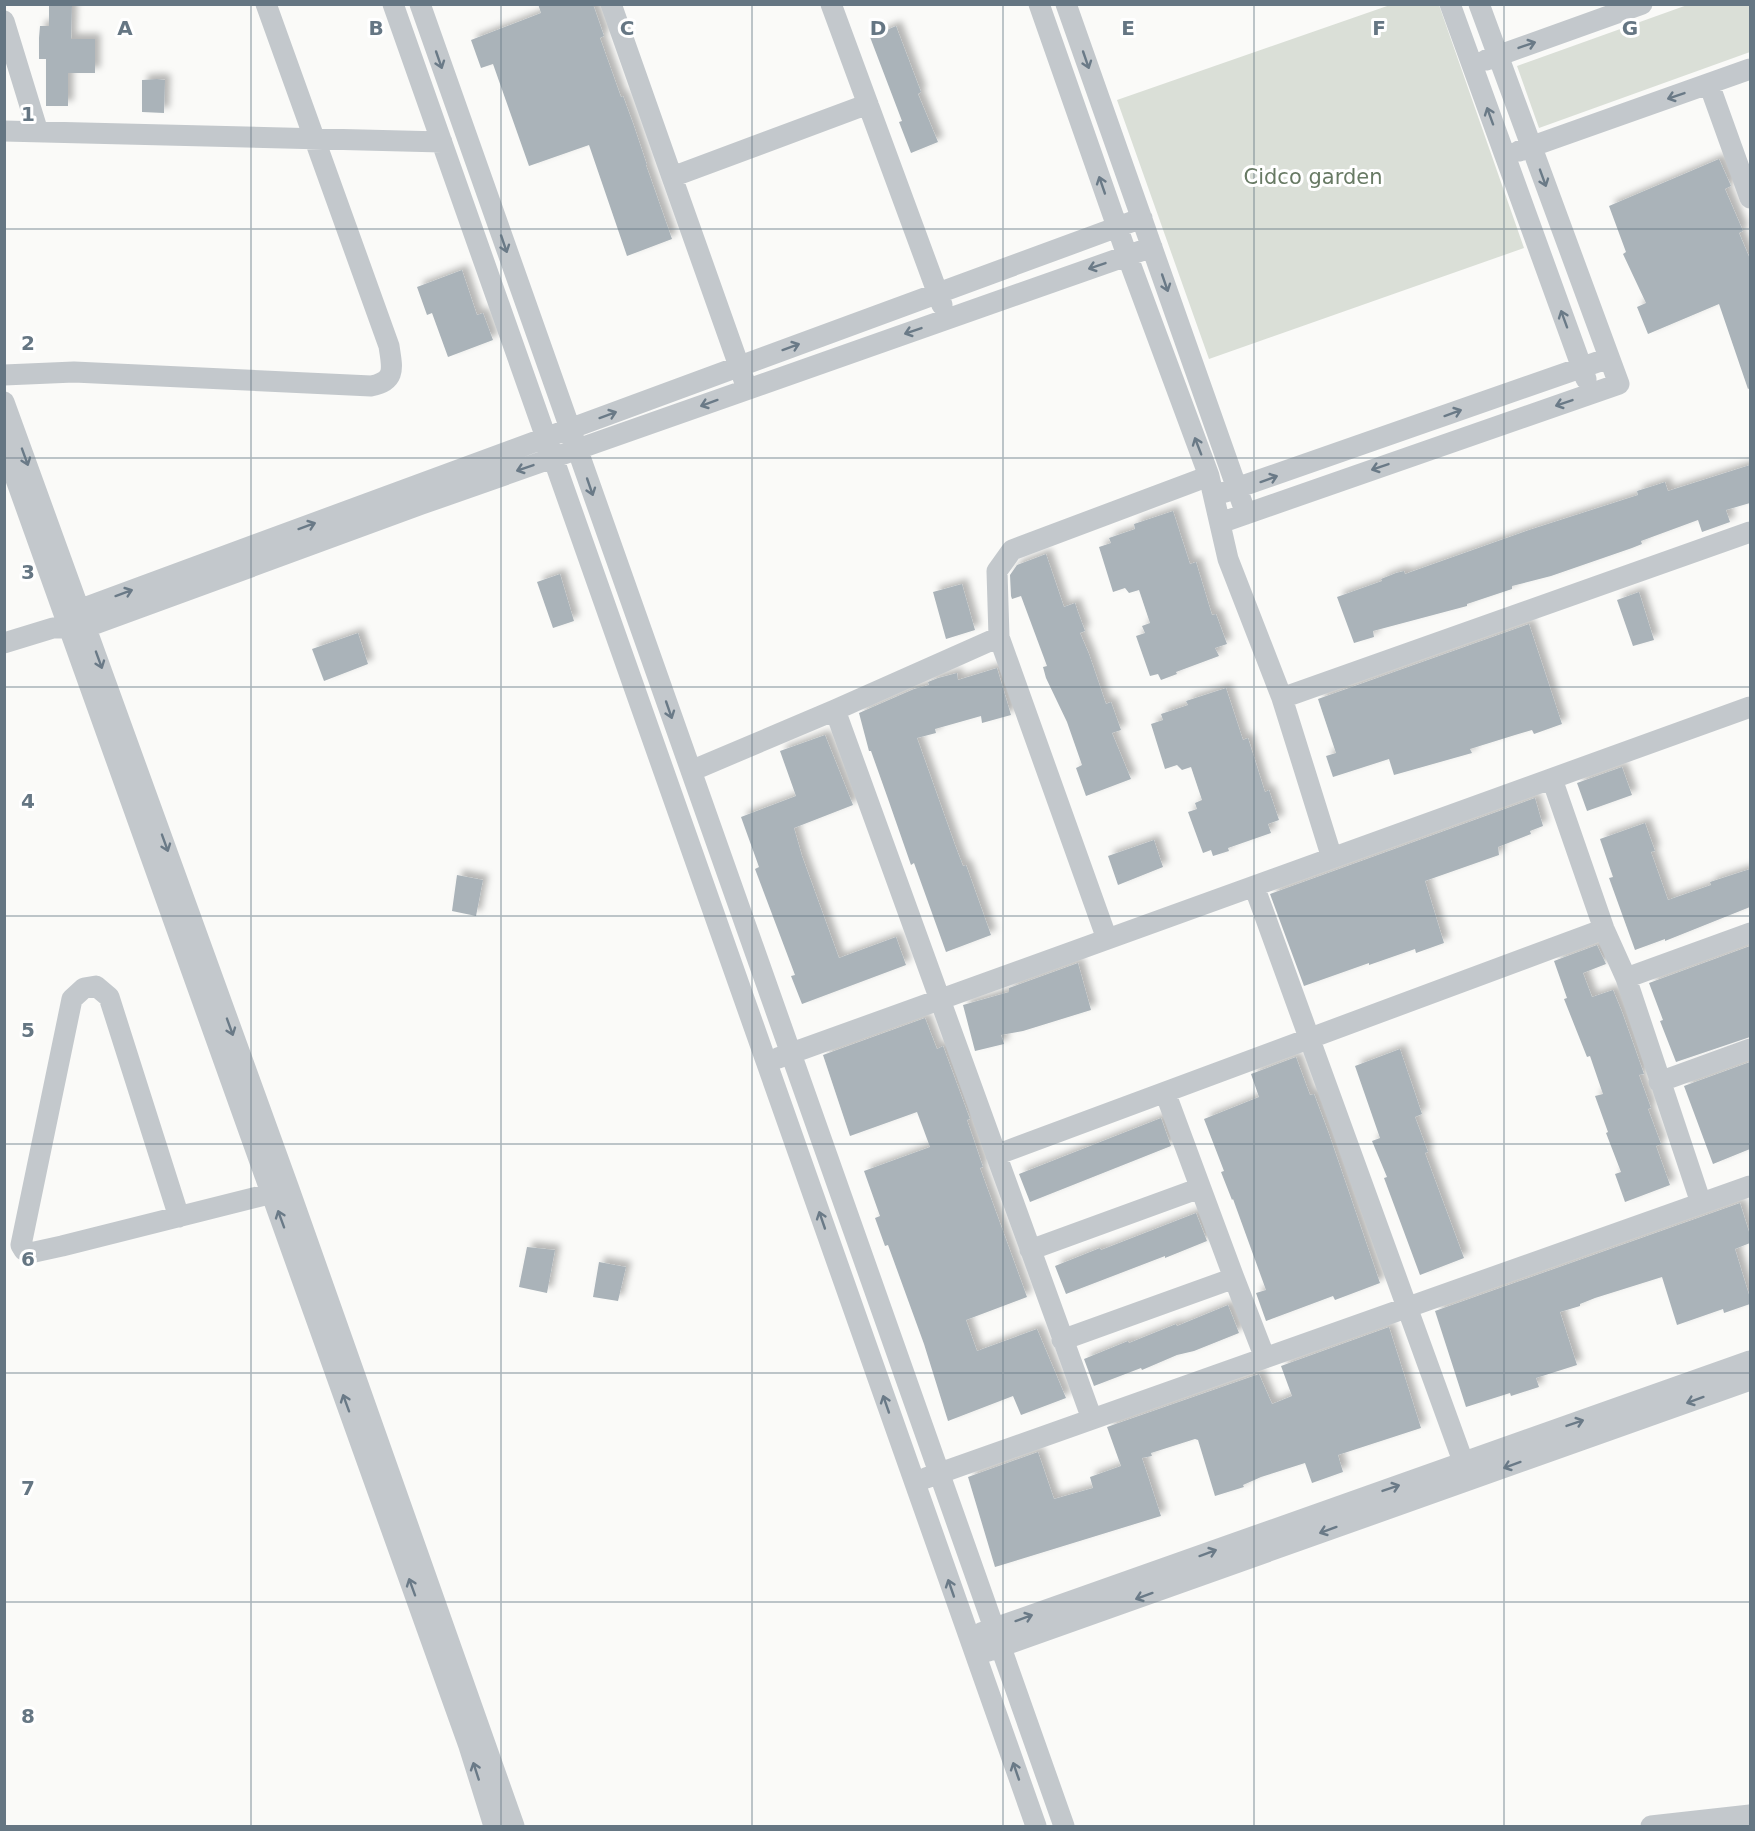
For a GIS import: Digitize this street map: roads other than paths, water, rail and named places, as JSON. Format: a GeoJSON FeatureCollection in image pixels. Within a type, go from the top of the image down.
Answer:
{"type":"FeatureCollection","features":[{"type":"Feature","properties":{"kind":"street"},"geometry":{"type":"LineString","coordinates":[[4,375],[74,372],[359,385],[384,383],[390,376],[392,367],[389,346],[266,4]]}},
{"type":"Feature","properties":{"kind":"street"},"geometry":{"type":"LineString","coordinates":[[393,4],[1036,1827]]}},
{"type":"Feature","properties":{"kind":"street"},"geometry":{"type":"LineString","coordinates":[[420,4],[1064,1827]]}},
{"type":"Feature","properties":{"kind":"street"},"geometry":{"type":"LineString","coordinates":[[611,4],[747,389]]}},
{"type":"Feature","properties":{"kind":"street"},"geometry":{"type":"LineString","coordinates":[[831,4],[947,319]]}},
{"type":"Feature","properties":{"kind":"street"},"geometry":{"type":"LineString","coordinates":[[1039,4],[1211,486],[1228,559],[1282,698],[1332,858]]}},
{"type":"Feature","properties":{"kind":"street"},"geometry":{"type":"LineString","coordinates":[[1066,4],[1246,514]]}},
{"type":"Feature","properties":{"kind":"street"},"geometry":{"type":"LineString","coordinates":[[1450,4],[1591,394]]}},
{"type":"Feature","properties":{"kind":"street"},"geometry":{"type":"LineString","coordinates":[[1220,523],[1619,384],[1479,4]]}},
{"type":"Feature","properties":{"kind":"street"},"geometry":{"type":"LineString","coordinates":[[1472,65],[1642,4]]}},
{"type":"Feature","properties":{"kind":"street"},"geometry":{"type":"LineString","coordinates":[[4,21],[38,132]]}},
{"type":"Feature","properties":{"kind":"street"},"geometry":{"type":"LineString","coordinates":[[1505,156],[1750,69]]}},
{"type":"Feature","properties":{"kind":"street"},"geometry":{"type":"LineString","coordinates":[[1709,84],[1750,198]]}},
{"type":"Feature","properties":{"kind":"street"},"geometry":{"type":"LineString","coordinates":[[672,177],[868,104]]}},
{"type":"Feature","properties":{"kind":"street"},"geometry":{"type":"LineString","coordinates":[[4,131],[442,142]]}},
{"type":"Feature","properties":{"kind":"street"},"geometry":{"type":"LineString","coordinates":[[4,643],[71,622],[549,448],[570,429],[1142,218]]}},
{"type":"Feature","properties":{"kind":"street"},"geometry":{"type":"LineString","coordinates":[[549,448],[577,450],[1152,247]]}},
{"type":"Feature","properties":{"kind":"street"},"geometry":{"type":"LineString","coordinates":[[1107,939],[999,637],[997,571],[1012,550],[1211,486],[1238,490],[1609,358]]}},
{"type":"Feature","properties":{"kind":"street"},"geometry":{"type":"LineString","coordinates":[[4,402],[71,622]]}},
{"type":"Feature","properties":{"kind":"street"},"geometry":{"type":"LineString","coordinates":[[4,446],[71,622],[514,1827]]}},
{"type":"Feature","properties":{"kind":"street"},"geometry":{"type":"LineString","coordinates":[[1282,698],[1750,532]]}},
{"type":"Feature","properties":{"kind":"street"},"geometry":{"type":"LineString","coordinates":[[690,771],[999,637]]}},
{"type":"Feature","properties":{"kind":"street"},"geometry":{"type":"LineString","coordinates":[[631,680],[656,673]]}},
{"type":"Feature","properties":{"kind":"street"},"geometry":{"type":"LineString","coordinates":[[766,1062],[1750,707]]}},
{"type":"Feature","properties":{"kind":"street"},"geometry":{"type":"LineString","coordinates":[[835,710],[1092,1419]]}},
{"type":"Feature","properties":{"kind":"street"},"geometry":{"type":"LineString","coordinates":[[1552,779],[1604,929],[1626,978],[1701,1203]]}},
{"type":"Feature","properties":{"kind":"street"},"geometry":{"type":"LineString","coordinates":[[1254,886],[1466,1471]]}},
{"type":"Feature","properties":{"kind":"street"},"geometry":{"type":"LineString","coordinates":[[996,1155],[1604,929]]}},
{"type":"Feature","properties":{"kind":"street"},"geometry":{"type":"LineString","coordinates":[[1626,978],[1750,933]]}},
{"type":"Feature","properties":{"kind":"street"},"geometry":{"type":"LineString","coordinates":[[179,1217],[109,997],[96,986],[84,988],[72,999],[21,1245],[24,1250],[30,1253],[179,1217],[280,1191]]}},
{"type":"Feature","properties":{"kind":"street"},"geometry":{"type":"LineString","coordinates":[[1659,1082],[1750,1049]]}},
{"type":"Feature","properties":{"kind":"street"},"geometry":{"type":"LineString","coordinates":[[1165,1092],[1266,1358]]}},
{"type":"Feature","properties":{"kind":"street"},"geometry":{"type":"LineString","coordinates":[[914,1483],[1750,1186]]}},
{"type":"Feature","properties":{"kind":"street"},"geometry":{"type":"LineString","coordinates":[[1030,1250],[1200,1188]]}},
{"type":"Feature","properties":{"kind":"street"},"geometry":{"type":"LineString","coordinates":[[280,1191],[469,1746],[494,1827]]}},
{"type":"Feature","properties":{"kind":"street"},"geometry":{"type":"LineString","coordinates":[[1062,1340],[1234,1278]]}},
{"type":"Feature","properties":{"kind":"street"},"geometry":{"type":"LineString","coordinates":[[972,1647],[1466,1471],[1750,1361]]}},
{"type":"Feature","properties":{"kind":"street"},"geometry":{"type":"LineString","coordinates":[[1466,1471],[1750,1380]]}},
{"type":"Feature","properties":{"kind":"street"},"geometry":{"type":"LineString","coordinates":[[1651,1827],[1750,1815]]}},
{"type":"Feature","properties":{"kind":"park label","name":"Cidco garden"},"geometry":{"type":"Point","coordinates":[1313,177]}}]}
